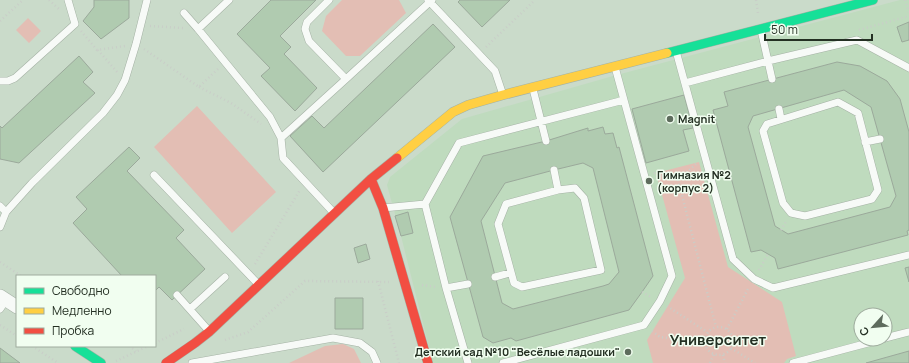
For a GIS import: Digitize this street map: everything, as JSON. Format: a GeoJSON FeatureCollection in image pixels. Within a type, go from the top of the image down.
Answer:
{"type":"FeatureCollection","features":[{"type":"Feature","properties":{"kind":"street"},"geometry":{"type":"LineString","coordinates":[[166,363],[196,343],[209,332],[371,179],[453,112],[468,105],[503,95],[873,0]]}},
{"type":"Feature","properties":{"kind":"street"},"geometry":{"type":"LineString","coordinates":[[371,179],[383,208],[406,282],[428,363]]}},
{"type":"Feature","properties":{"kind":"street"},"geometry":{"type":"LineString","coordinates":[[2,302],[16,307]]}},
{"type":"Feature","properties":{"kind":"street"},"geometry":{"type":"LineString","coordinates":[[77,347],[101,363]]}},
{"type":"Feature","properties":{"kind":"lane"},"geometry":{"type":"LineString","coordinates":[[0,81],[8,81],[15,78],[75,24],[68,0]]}},
{"type":"Feature","properties":{"kind":"lane"},"geometry":{"type":"LineString","coordinates":[[0,227],[6,212],[32,183],[104,113],[117,95],[125,80],[147,0]]}},
{"type":"Feature","properties":{"kind":"lane"},"geometry":{"type":"LineString","coordinates":[[198,29],[229,0]]}},
{"type":"Feature","properties":{"kind":"lane"},"geometry":{"type":"LineString","coordinates":[[329,0],[307,22],[305,29],[309,41],[346,79]]}},
{"type":"Feature","properties":{"kind":"lane"},"geometry":{"type":"LineString","coordinates":[[280,138],[430,1],[495,71],[503,95]]}},
{"type":"Feature","properties":{"kind":"lane"},"geometry":{"type":"LineString","coordinates":[[184,13],[270,117],[280,138],[283,158],[334,213]]}},
{"type":"Feature","properties":{"kind":"lane"},"geometry":{"type":"LineString","coordinates":[[761,29],[772,79]]}},
{"type":"Feature","properties":{"kind":"lane"},"geometry":{"type":"LineString","coordinates":[[685,83],[768,61],[857,40],[909,68]]}},
{"type":"Feature","properties":{"kind":"lane"},"geometry":{"type":"LineString","coordinates":[[676,51],[733,259],[754,279],[773,288],[909,255]]}},
{"type":"Feature","properties":{"kind":"lane"},"geometry":{"type":"LineString","coordinates":[[503,363],[644,325],[660,301],[672,276],[615,66]]}},
{"type":"Feature","properties":{"kind":"lane"},"geometry":{"type":"LineString","coordinates":[[533,88],[546,141]]}},
{"type":"Feature","properties":{"kind":"lane"},"geometry":{"type":"LineString","coordinates":[[468,363],[446,288],[425,204],[459,143],[624,100]]}},
{"type":"Feature","properties":{"kind":"lane"},"geometry":{"type":"LineString","coordinates":[[838,102],[858,113],[866,142],[878,190],[872,199],[805,216],[791,213],[783,203],[763,131],[767,124],[838,102]]}},
{"type":"Feature","properties":{"kind":"lane"},"geometry":{"type":"LineString","coordinates":[[779,109],[781,119]]}},
{"type":"Feature","properties":{"kind":"lane"},"geometry":{"type":"LineString","coordinates":[[866,142],[880,139]]}},
{"type":"Feature","properties":{"kind":"lane"},"geometry":{"type":"LineString","coordinates":[[554,170],[558,190]]}},
{"type":"Feature","properties":{"kind":"lane"},"geometry":{"type":"LineString","coordinates":[[154,175],[259,285]]}},
{"type":"Feature","properties":{"kind":"lane"},"geometry":{"type":"LineString","coordinates":[[575,188],[584,198],[601,270],[522,287],[514,283],[510,273],[498,224],[506,204],[558,190],[575,188]]}},
{"type":"Feature","properties":{"kind":"lane"},"geometry":{"type":"LineString","coordinates":[[383,208],[425,204]]}},
{"type":"Feature","properties":{"kind":"lane"},"geometry":{"type":"LineString","coordinates":[[0,206],[6,212]]}},
{"type":"Feature","properties":{"kind":"lane"},"geometry":{"type":"LineString","coordinates":[[495,277],[510,273]]}},
{"type":"Feature","properties":{"kind":"lane"},"geometry":{"type":"LineString","coordinates":[[190,309],[225,277]]}},
{"type":"Feature","properties":{"kind":"lane"},"geometry":{"type":"LineString","coordinates":[[446,288],[468,284]]}},
{"type":"Feature","properties":{"kind":"lane"},"geometry":{"type":"LineString","coordinates":[[177,295],[209,332]]}},
{"type":"Feature","properties":{"kind":"lane"},"geometry":{"type":"LineString","coordinates":[[893,336],[909,332]]}},
{"type":"Feature","properties":{"kind":"lane"},"geometry":{"type":"LineString","coordinates":[[192,363],[332,338],[360,343],[372,352],[377,363]]}},
{"type":"Feature","properties":{"kind":"lane"},"geometry":{"type":"LineString","coordinates":[[793,363],[854,347]]}},
{"type":"Feature","properties":{"kind":"path"},"geometry":{"type":"LineString","coordinates":[[0,21],[23,0]]}},
{"type":"Feature","properties":{"kind":"path"},"geometry":{"type":"LineString","coordinates":[[49,0],[75,24],[125,80]]}},
{"type":"Feature","properties":{"kind":"path"},"geometry":{"type":"LineString","coordinates":[[491,53],[486,47],[535,0]]}},
{"type":"Feature","properties":{"kind":"path"},"geometry":{"type":"LineString","coordinates":[[905,0],[909,12]]}},
{"type":"Feature","properties":{"kind":"path"},"geometry":{"type":"LineString","coordinates":[[141,26],[198,29]]}},
{"type":"Feature","properties":{"kind":"path"},"geometry":{"type":"LineString","coordinates":[[97,50],[136,44],[199,87],[232,103],[262,125]]}},
{"type":"Feature","properties":{"kind":"path"},"geometry":{"type":"LineString","coordinates":[[199,87],[225,62]]}},
{"type":"Feature","properties":{"kind":"path"},"geometry":{"type":"LineString","coordinates":[[678,180],[705,156]]}},
{"type":"Feature","properties":{"kind":"path"},"geometry":{"type":"LineString","coordinates":[[643,168],[678,180]]}},
{"type":"Feature","properties":{"kind":"path"},"geometry":{"type":"LineString","coordinates":[[678,180],[716,327]]}},
{"type":"Feature","properties":{"kind":"path"},"geometry":{"type":"LineString","coordinates":[[727,328],[768,254]]}},
{"type":"Feature","properties":{"kind":"path"},"geometry":{"type":"LineString","coordinates":[[0,262],[20,275]]}},
{"type":"Feature","properties":{"kind":"path"},"geometry":{"type":"LineString","coordinates":[[220,342],[248,332],[305,281],[406,282],[446,288]]}},
{"type":"Feature","properties":{"kind":"path"},"geometry":{"type":"LineString","coordinates":[[378,282],[399,363]]}},
{"type":"Feature","properties":{"kind":"path"},"geometry":{"type":"LineString","coordinates":[[642,292],[660,301],[707,332]]}},
{"type":"Feature","properties":{"kind":"path"},"geometry":{"type":"LineString","coordinates":[[0,325],[16,335]]}},
{"type":"Feature","properties":{"kind":"path"},"geometry":{"type":"LineString","coordinates":[[644,325],[660,337],[704,343]]}},
{"type":"Feature","properties":{"kind":"path"},"geometry":{"type":"LineString","coordinates":[[721,326],[727,328],[732,334],[733,341],[728,352],[723,355],[714,354],[708,350],[704,343],[707,332],[721,326]]}},
{"type":"Feature","properties":{"kind":"path"},"geometry":{"type":"LineString","coordinates":[[34,347],[58,363]]}},
{"type":"Feature","properties":{"kind":"path"},"geometry":{"type":"LineString","coordinates":[[131,347],[137,351]]}},
{"type":"Feature","properties":{"kind":"path"},"geometry":{"type":"LineString","coordinates":[[113,362],[146,347]]}},
{"type":"Feature","properties":{"kind":"path"},"geometry":{"type":"LineString","coordinates":[[731,348],[754,363]]}},
{"type":"Feature","properties":{"kind":"path"},"geometry":{"type":"LineString","coordinates":[[710,363],[714,354]]}},
{"type":"Feature","properties":{"kind":"path"},"geometry":{"type":"LineString","coordinates":[[723,355],[725,363]]}},
{"type":"Feature","properties":{"kind":"shaded area"},"geometry":{"type":"Polygon","coordinates":[[[342,0],[399,0],[406,13],[360,56],[346,56],[322,31],[326,16],[342,0]]]}},
{"type":"Feature","properties":{"kind":"shaded area","name":"Гимназия №2 (корпус 2)"},"geometry":{"type":"Polygon","coordinates":[[[900,0],[909,0],[909,363],[433,363],[387,185],[390,177],[462,119],[613,76],[900,0]]]}},
{"type":"Feature","properties":{"kind":"shaded area"},"geometry":{"type":"Polygon","coordinates":[[[28,18],[41,31],[29,43],[16,30],[28,18]]]}},
{"type":"Feature","properties":{"kind":"shaded area"},"geometry":{"type":"Polygon","coordinates":[[[197,106],[276,192],[232,233],[154,147],[197,106]]]}},
{"type":"Feature","properties":{"kind":"shaded area"},"geometry":{"type":"Polygon","coordinates":[[[699,162],[728,267],[782,302],[796,356],[787,359],[784,363],[653,363],[647,340],[685,278],[656,173],[699,162]]]}},
{"type":"Feature","properties":{"kind":"shaded area"},"geometry":{"type":"Polygon","coordinates":[[[343,344],[354,349],[361,363],[289,363],[325,346],[343,344]]]}},
{"type":"Feature","properties":{"kind":"building"},"geometry":{"type":"Polygon","coordinates":[[[94,0],[129,0],[129,18],[101,39],[83,21],[94,7],[94,0]]]}},
{"type":"Feature","properties":{"kind":"building"},"geometry":{"type":"Polygon","coordinates":[[[271,0],[316,0],[280,36],[291,47],[284,54],[317,88],[295,111],[261,76],[270,68],[237,34],[271,0]]]}},
{"type":"Feature","properties":{"kind":"building"},"geometry":{"type":"Polygon","coordinates":[[[460,0],[510,0],[482,27],[458,2],[460,0]]]}},
{"type":"Feature","properties":{"kind":"building"},"geometry":{"type":"Polygon","coordinates":[[[909,22],[909,40],[902,42],[897,27],[909,22]]]}},
{"type":"Feature","properties":{"kind":"building"},"geometry":{"type":"Polygon","coordinates":[[[433,24],[455,47],[323,172],[290,136],[312,116],[324,128],[433,24]]]}},
{"type":"Feature","properties":{"kind":"building"},"geometry":{"type":"Polygon","coordinates":[[[79,56],[93,72],[83,82],[95,93],[19,163],[0,159],[0,126],[2,128],[79,56]]]}},
{"type":"Feature","properties":{"kind":"building"},"geometry":{"type":"Polygon","coordinates":[[[837,62],[860,66],[887,81],[900,99],[909,132],[908,235],[778,269],[775,258],[761,250],[751,252],[713,110],[728,106],[724,92],[837,62]],[[844,90],[753,116],[748,127],[775,226],[788,234],[890,207],[896,196],[871,107],[844,90]]]}},
{"type":"Feature","properties":{"kind":"building"},"geometry":{"type":"Polygon","coordinates":[[[684,95],[693,128],[683,130],[689,151],[646,163],[632,109],[684,95]]]}},
{"type":"Feature","properties":{"kind":"building"},"geometry":{"type":"Polygon","coordinates":[[[603,127],[605,134],[613,133],[617,148],[619,147],[653,276],[629,310],[516,341],[511,338],[493,343],[483,337],[450,217],[483,156],[546,141],[588,128],[588,131],[603,127]],[[583,163],[505,183],[481,221],[502,303],[513,309],[603,286],[609,284],[619,272],[593,168],[583,163]]]}},
{"type":"Feature","properties":{"kind":"building"},"geometry":{"type":"Polygon","coordinates":[[[129,147],[140,158],[127,171],[184,230],[176,238],[205,269],[172,300],[159,287],[156,290],[156,275],[121,275],[73,223],[87,209],[76,197],[129,147]]]}},
{"type":"Feature","properties":{"kind":"building"},"geometry":{"type":"Polygon","coordinates":[[[408,212],[413,233],[401,236],[395,216],[408,212]]]}},
{"type":"Feature","properties":{"kind":"building"},"geometry":{"type":"Polygon","coordinates":[[[366,244],[370,259],[358,263],[354,248],[366,244]]]}},
{"type":"Feature","properties":{"kind":"building"},"geometry":{"type":"Polygon","coordinates":[[[909,267],[909,282],[905,268],[909,267]]]}},
{"type":"Feature","properties":{"kind":"building"},"geometry":{"type":"Polygon","coordinates":[[[335,298],[363,298],[363,329],[335,329],[335,298]]]}},
{"type":"Feature","properties":{"kind":"building"},"geometry":{"type":"Polygon","coordinates":[[[0,348],[20,363],[0,363],[0,348]]]}},
{"type":"Feature","properties":{"kind":"building"},"geometry":{"type":"Polygon","coordinates":[[[909,351],[909,363],[866,363],[909,351]]]}},
{"type":"Feature","properties":{"kind":"traffic: fast"},"geometry":{"type":"LineString","coordinates":[[667,53],[873,0]]}},
{"type":"Feature","properties":{"kind":"traffic: fast"},"geometry":{"type":"LineString","coordinates":[[77,347],[101,363]]}},
{"type":"Feature","properties":{"kind":"traffic: slow"},"geometry":{"type":"LineString","coordinates":[[397,158],[453,112],[468,105],[667,53]]}},
{"type":"Feature","properties":{"kind":"traffic: jam"},"geometry":{"type":"LineString","coordinates":[[166,363],[209,332],[371,179],[397,158]]}},
{"type":"Feature","properties":{"kind":"traffic: jam"},"geometry":{"type":"LineString","coordinates":[[371,179],[383,208],[428,363]]}},
{"type":"Feature","properties":{"kind":"place","name":"Magnit"},"geometry":{"type":"Point","coordinates":[670,119]}},
{"type":"Feature","properties":{"kind":"place","name":"Гимназия №2 (корпус 2)"},"geometry":{"type":"Point","coordinates":[649,181]}},
{"type":"Feature","properties":{"kind":"place","name":"Детский сад №10 \"Весёлые ладошки\""},"geometry":{"type":"Point","coordinates":[628,352]}},
{"type":"Feature","properties":{"kind":"district","name":"Университет"},"geometry":{"type":"Point","coordinates":[718,340]}}]}
